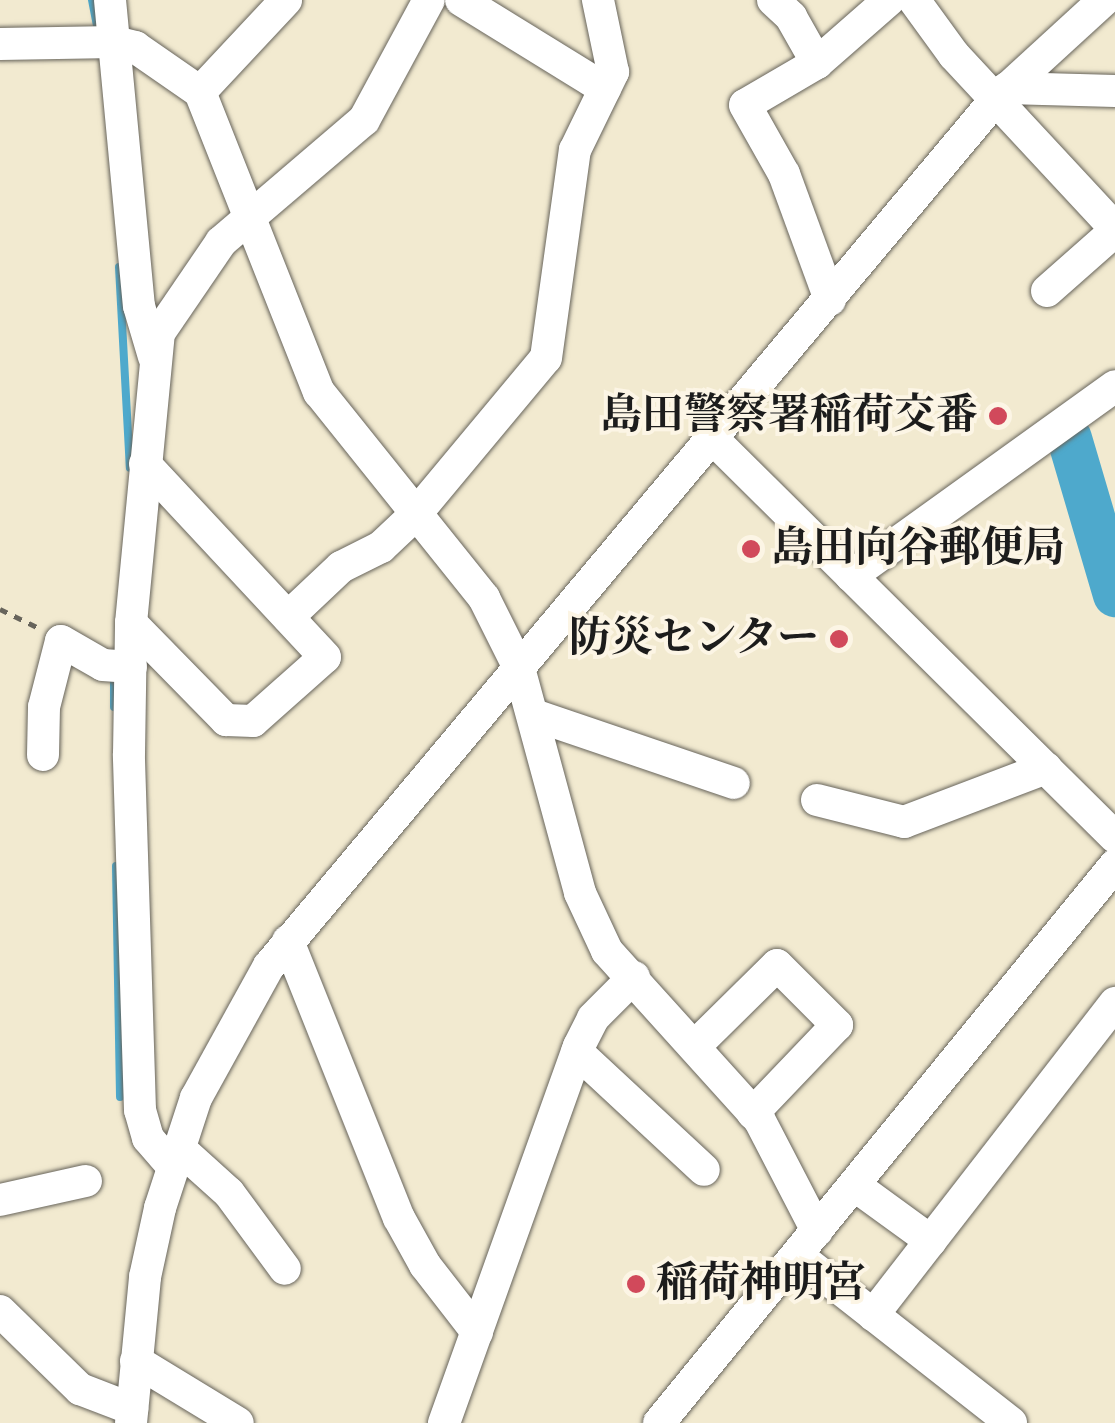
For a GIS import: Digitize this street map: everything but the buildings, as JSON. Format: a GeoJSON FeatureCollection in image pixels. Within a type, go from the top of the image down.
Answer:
{"type":"FeatureCollection","features":[{"type":"Feature","properties":{"kind":"street"},"geometry":{"type":"LineString","coordinates":[[110,0],[138,306],[154,361]]}},
{"type":"Feature","properties":{"kind":"street"},"geometry":{"type":"LineString","coordinates":[[286,1269],[228,1193],[148,1138],[140,1110],[117,666],[131,622],[159,333],[199,266],[364,120],[429,0]]}},
{"type":"Feature","properties":{"kind":"street"},"geometry":{"type":"LineString","coordinates":[[462,0],[605,89]]}},
{"type":"Feature","properties":{"kind":"street"},"geometry":{"type":"LineString","coordinates":[[288,617],[341,567],[381,546],[415,514],[546,358],[575,150],[614,72],[598,0]]}},
{"type":"Feature","properties":{"kind":"street"},"geometry":{"type":"LineString","coordinates":[[773,0],[791,17],[817,64]]}},
{"type":"Feature","properties":{"kind":"street"},"geometry":{"type":"LineString","coordinates":[[914,0],[1002,93],[1115,230],[1047,291]]}},
{"type":"Feature","properties":{"kind":"street"},"geometry":{"type":"LineString","coordinates":[[0,1311],[80,1388],[132,1416],[145,1277],[176,1158],[218,1052],[288,942],[1002,93],[1095,3]]}},
{"type":"Feature","properties":{"kind":"street"},"geometry":{"type":"LineString","coordinates":[[200,92],[266,6]]}},
{"type":"Feature","properties":{"kind":"street"},"geometry":{"type":"LineString","coordinates":[[830,300],[784,174],[745,105],[817,64],[880,8]]}},
{"type":"Feature","properties":{"kind":"street"},"geometry":{"type":"LineString","coordinates":[[0,44],[116,42],[136,47],[200,92],[320,392],[484,598],[519,668],[580,893],[607,952],[753,1113],[807,1243],[873,1315],[1011,1423]]}},
{"type":"Feature","properties":{"kind":"street"},"geometry":{"type":"LineString","coordinates":[[1002,93],[1115,91]]}},
{"type":"Feature","properties":{"kind":"street"},"geometry":{"type":"LineString","coordinates":[[851,576],[1115,386]]}},
{"type":"Feature","properties":{"kind":"street"},"geometry":{"type":"LineString","coordinates":[[714,440],[1115,838]]}},
{"type":"Feature","properties":{"kind":"street"},"geometry":{"type":"LineString","coordinates":[[131,622],[226,720],[253,721],[325,657],[145,464]]}},
{"type":"Feature","properties":{"kind":"street"},"geometry":{"type":"LineString","coordinates":[[44,756],[44,707],[61,641],[117,666]]}},
{"type":"Feature","properties":{"kind":"street"},"geometry":{"type":"LineString","coordinates":[[534,715],[734,782]]}},
{"type":"Feature","properties":{"kind":"street"},"geometry":{"type":"LineString","coordinates":[[817,800],[904,822],[1046,768]]}},
{"type":"Feature","properties":{"kind":"street"},"geometry":{"type":"LineString","coordinates":[[659,1423],[1115,865]]}},
{"type":"Feature","properties":{"kind":"street"},"geometry":{"type":"LineString","coordinates":[[288,942],[399,1218],[425,1266],[477,1332]]}},
{"type":"Feature","properties":{"kind":"street"},"geometry":{"type":"LineString","coordinates":[[694,1046],[777,965],[838,1025],[753,1113]]}},
{"type":"Feature","properties":{"kind":"street"},"geometry":{"type":"LineString","coordinates":[[444,1423],[578,1052],[593,1018],[634,978]]}},
{"type":"Feature","properties":{"kind":"street"},"geometry":{"type":"LineString","coordinates":[[873,1315],[1115,1003]]}},
{"type":"Feature","properties":{"kind":"street"},"geometry":{"type":"LineString","coordinates":[[578,1052],[704,1170]]}},
{"type":"Feature","properties":{"kind":"street"},"geometry":{"type":"LineString","coordinates":[[0,1200],[86,1181]]}},
{"type":"Feature","properties":{"kind":"street"},"geometry":{"type":"LineString","coordinates":[[854,1185],[931,1241]]}},
{"type":"Feature","properties":{"kind":"street"},"geometry":{"type":"LineString","coordinates":[[136,1361],[238,1423]]}},
{"type":"Feature","properties":{"kind":"path"},"geometry":{"type":"LineString","coordinates":[[0,609],[61,641]]}},
{"type":"Feature","properties":{"kind":"waterway"},"geometry":{"type":"LineString","coordinates":[[92,0],[97,25]]}},
{"type":"Feature","properties":{"kind":"waterway"},"geometry":{"type":"LineString","coordinates":[[119,267],[130,468]]}},
{"type":"Feature","properties":{"kind":"waterway"},"geometry":{"type":"LineString","coordinates":[[1069,438],[1115,594]]}},
{"type":"Feature","properties":{"kind":"waterway"},"geometry":{"type":"LineString","coordinates":[[114,676],[114,707]]}},
{"type":"Feature","properties":{"kind":"waterway"},"geometry":{"type":"LineString","coordinates":[[116,866],[120,1097]]}},
{"type":"Feature","properties":{"kind":"place","name":"島田警察署稲荷交番"},"geometry":{"type":"Point","coordinates":[998,416]}},
{"type":"Feature","properties":{"kind":"place","name":"島田向谷郵便局"},"geometry":{"type":"Point","coordinates":[751,549]}},
{"type":"Feature","properties":{"kind":"place","name":"防災センター"},"geometry":{"type":"Point","coordinates":[839,639]}},
{"type":"Feature","properties":{"kind":"place","name":"稲荷神明宮"},"geometry":{"type":"Point","coordinates":[636,1284]}}]}
